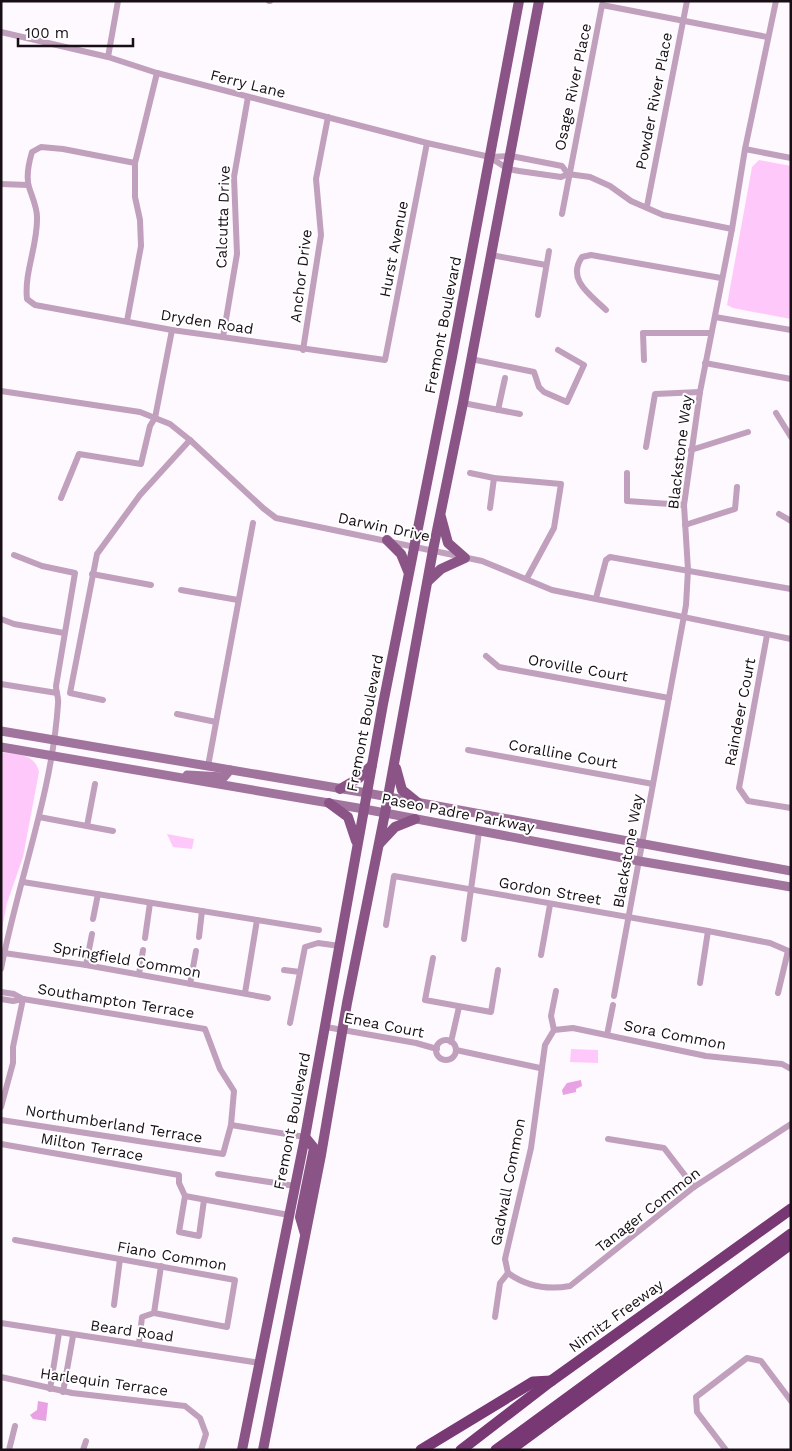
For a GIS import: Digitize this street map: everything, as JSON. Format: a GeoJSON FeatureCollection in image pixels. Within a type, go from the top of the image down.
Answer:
{"type":"FeatureCollection","features":[{"type":"Feature","properties":{"kind":"highway","name":"Nimitz Freeway"},"geometry":{"type":"LineString","coordinates":[[461,1450],[552,1381],[791,1209]]}},
{"type":"Feature","properties":{"kind":"highway"},"geometry":{"type":"LineString","coordinates":[[496,1450],[791,1234]]}},
{"type":"Feature","properties":{"kind":"highway"},"geometry":{"type":"LineString","coordinates":[[512,1450],[791,1244]]}},
{"type":"Feature","properties":{"kind":"highway"},"geometry":{"type":"LineString","coordinates":[[422,1450],[533,1382],[552,1381]]}},
{"type":"Feature","properties":{"kind":"main road","name":"Fremont Boulevard"},"geometry":{"type":"LineString","coordinates":[[242,1450],[305,1137],[413,545],[452,357],[519,1]]}},
{"type":"Feature","properties":{"kind":"main road"},"geometry":{"type":"LineString","coordinates":[[264,1450],[306,1235],[342,1030],[385,813],[433,550],[472,360],[539,1]]}},
{"type":"Feature","properties":{"kind":"main road"},"geometry":{"type":"LineString","coordinates":[[428,581],[441,569],[465,558],[448,542],[440,514]]}},
{"type":"Feature","properties":{"kind":"main road"},"geometry":{"type":"LineString","coordinates":[[387,540],[403,556],[408,573]]}},
{"type":"Feature","properties":{"kind":"main road","name":"Paseo Padre Parkway"},"geometry":{"type":"LineString","coordinates":[[1,731],[367,793],[791,871]]}},
{"type":"Feature","properties":{"kind":"main road","name":"Paseo Padre Parkway"},"geometry":{"type":"LineString","coordinates":[[1,747],[364,809],[479,832],[791,887]]}},
{"type":"Feature","properties":{"kind":"main road"},"geometry":{"type":"LineString","coordinates":[[394,762],[402,790],[418,803]]}},
{"type":"Feature","properties":{"kind":"main road"},"geometry":{"type":"LineString","coordinates":[[340,789],[359,778],[372,765]]}},
{"type":"Feature","properties":{"kind":"main road"},"geometry":{"type":"LineString","coordinates":[[170,777],[192,775],[224,777],[230,770]]}},
{"type":"Feature","properties":{"kind":"main road"},"geometry":{"type":"LineString","coordinates":[[329,803],[348,817],[358,845]]}},
{"type":"Feature","properties":{"kind":"main road"},"geometry":{"type":"LineString","coordinates":[[379,843],[395,827],[415,819]]}},
{"type":"Feature","properties":{"kind":"main road"},"geometry":{"type":"LineString","coordinates":[[305,1137],[314,1148],[300,1218],[306,1235]]}},
{"type":"Feature","properties":{"kind":"street"},"geometry":{"type":"LineString","coordinates":[[108,56],[118,1]]}},
{"type":"Feature","properties":{"kind":"street","name":"Powder River Place"},"geometry":{"type":"LineString","coordinates":[[647,206],[687,1]]}},
{"type":"Feature","properties":{"kind":"street","name":"Blackstone Way"},"geometry":{"type":"LineString","coordinates":[[614,996],[684,616],[688,570],[684,505],[700,392],[732,229],[745,149],[776,1]]}},
{"type":"Feature","properties":{"kind":"street","name":"Osage River Place"},"geometry":{"type":"LineString","coordinates":[[562,214],[568,174],[602,5],[683,19]]}},
{"type":"Feature","properties":{"kind":"street"},"geometry":{"type":"LineString","coordinates":[[683,19],[767,37]]}},
{"type":"Feature","properties":{"kind":"street","name":"Ferry Lane"},"geometry":{"type":"LineString","coordinates":[[1,32],[108,56],[157,73],[427,143],[490,157],[511,156],[562,166],[568,174]]}},
{"type":"Feature","properties":{"kind":"street"},"geometry":{"type":"LineString","coordinates":[[127,321],[141,246],[140,220],[135,197],[135,164],[157,73]]}},
{"type":"Feature","properties":{"kind":"street","name":"Calcutta Drive"},"geometry":{"type":"LineString","coordinates":[[223,337],[237,254],[234,177],[248,97]]}},
{"type":"Feature","properties":{"kind":"street","name":"Anchor Drive"},"geometry":{"type":"LineString","coordinates":[[304,350],[321,235],[316,179],[328,117]]}},
{"type":"Feature","properties":{"kind":"street","name":"Hurst Avenue"},"geometry":{"type":"LineString","coordinates":[[385,360],[427,143]]}},
{"type":"Feature","properties":{"kind":"street"},"geometry":{"type":"LineString","coordinates":[[1,184],[28,185],[29,163],[32,152],[41,147],[63,149],[135,164]]}},
{"type":"Feature","properties":{"kind":"street"},"geometry":{"type":"LineString","coordinates":[[745,149],[791,158]]}},
{"type":"Feature","properties":{"kind":"street","name":"Ferry Lane"},"geometry":{"type":"LineString","coordinates":[[490,157],[508,169],[560,177],[568,174],[590,177],[610,186],[631,201],[647,206],[663,215],[732,229]]}},
{"type":"Feature","properties":{"kind":"street","name":"Dryden Road"},"geometry":{"type":"LineString","coordinates":[[28,185],[37,216],[35,249],[26,288],[27,299],[35,304],[172,330],[385,360]]}},
{"type":"Feature","properties":{"kind":"street"},"geometry":{"type":"LineString","coordinates":[[538,315],[549,251]]}},
{"type":"Feature","properties":{"kind":"street"},"geometry":{"type":"LineString","coordinates":[[606,310],[577,282],[576,275],[582,257],[592,255],[721,278]]}},
{"type":"Feature","properties":{"kind":"street"},"geometry":{"type":"LineString","coordinates":[[491,256],[546,266]]}},
{"type":"Feature","properties":{"kind":"street"},"geometry":{"type":"LineString","coordinates":[[715,317],[791,330]]}},
{"type":"Feature","properties":{"kind":"street"},"geometry":{"type":"LineString","coordinates":[[61,498],[79,454],[141,464],[150,426],[155,418],[172,330]]}},
{"type":"Feature","properties":{"kind":"street"},"geometry":{"type":"LineString","coordinates":[[644,360],[642,333],[711,333]]}},
{"type":"Feature","properties":{"kind":"street"},"geometry":{"type":"LineString","coordinates":[[472,360],[534,372],[539,387],[544,392],[567,402],[584,365],[558,350]]}},
{"type":"Feature","properties":{"kind":"street"},"geometry":{"type":"LineString","coordinates":[[705,363],[791,379]]}},
{"type":"Feature","properties":{"kind":"street"},"geometry":{"type":"LineString","coordinates":[[498,410],[505,378]]}},
{"type":"Feature","properties":{"kind":"street","name":"Darwin Drive"},"geometry":{"type":"LineString","coordinates":[[1,391],[140,412],[170,424],[276,518],[413,545],[482,562],[527,578],[552,590],[791,639]]}},
{"type":"Feature","properties":{"kind":"street"},"geometry":{"type":"LineString","coordinates":[[646,446],[655,394],[700,392]]}},
{"type":"Feature","properties":{"kind":"street"},"geometry":{"type":"LineString","coordinates":[[463,403],[520,414]]}},
{"type":"Feature","properties":{"kind":"street"},"geometry":{"type":"LineString","coordinates":[[776,413],[791,437]]}},
{"type":"Feature","properties":{"kind":"street"},"geometry":{"type":"LineString","coordinates":[[691,450],[748,432]]}},
{"type":"Feature","properties":{"kind":"street"},"geometry":{"type":"LineString","coordinates":[[103,700],[70,693],[97,554],[140,495],[190,440]]}},
{"type":"Feature","properties":{"kind":"street"},"geometry":{"type":"LineString","coordinates":[[470,473],[494,478],[561,484],[554,528],[527,578]]}},
{"type":"Feature","properties":{"kind":"street"},"geometry":{"type":"LineString","coordinates":[[627,474],[627,501],[684,505]]}},
{"type":"Feature","properties":{"kind":"street"},"geometry":{"type":"LineString","coordinates":[[490,508],[494,478]]}},
{"type":"Feature","properties":{"kind":"street"},"geometry":{"type":"LineString","coordinates":[[685,525],[735,509],[737,487]]}},
{"type":"Feature","properties":{"kind":"street"},"geometry":{"type":"LineString","coordinates":[[779,514],[791,521]]}},
{"type":"Feature","properties":{"kind":"street"},"geometry":{"type":"LineString","coordinates":[[208,766],[253,523]]}},
{"type":"Feature","properties":{"kind":"street"},"geometry":{"type":"LineString","coordinates":[[1,969],[10,921],[23,882],[38,817],[53,740],[59,702],[56,693],[74,573],[42,566],[14,555]]}},
{"type":"Feature","properties":{"kind":"street"},"geometry":{"type":"LineString","coordinates":[[596,598],[608,558],[688,570],[791,589]]}},
{"type":"Feature","properties":{"kind":"street"},"geometry":{"type":"LineString","coordinates":[[92,574],[151,585]]}},
{"type":"Feature","properties":{"kind":"street"},"geometry":{"type":"LineString","coordinates":[[181,590],[238,600]]}},
{"type":"Feature","properties":{"kind":"street"},"geometry":{"type":"LineString","coordinates":[[1,619],[14,624],[64,633]]}},
{"type":"Feature","properties":{"kind":"street","name":"Raindeer Court"},"geometry":{"type":"LineString","coordinates":[[767,635],[739,783],[741,793],[748,801],[791,808]]}},
{"type":"Feature","properties":{"kind":"street","name":"Oroville Court"},"geometry":{"type":"LineString","coordinates":[[486,656],[499,667],[669,698]]}},
{"type":"Feature","properties":{"kind":"street"},"geometry":{"type":"LineString","coordinates":[[1,684],[56,693]]}},
{"type":"Feature","properties":{"kind":"street"},"geometry":{"type":"LineString","coordinates":[[177,714],[216,722]]}},
{"type":"Feature","properties":{"kind":"street","name":"Coralline Court"},"geometry":{"type":"LineString","coordinates":[[468,750],[653,784]]}},
{"type":"Feature","properties":{"kind":"street"},"geometry":{"type":"LineString","coordinates":[[87,826],[95,784]]}},
{"type":"Feature","properties":{"kind":"street"},"geometry":{"type":"LineString","coordinates":[[38,817],[113,831]]}},
{"type":"Feature","properties":{"kind":"street"},"geometry":{"type":"LineString","coordinates":[[464,939],[479,832]]}},
{"type":"Feature","properties":{"kind":"street","name":"Gordon Street"},"geometry":{"type":"LineString","coordinates":[[386,925],[394,876],[550,905],[708,931],[770,943],[789,952]]}},
{"type":"Feature","properties":{"kind":"street"},"geometry":{"type":"LineString","coordinates":[[23,882],[319,930]]}},
{"type":"Feature","properties":{"kind":"street"},"geometry":{"type":"LineString","coordinates":[[93,919],[98,894]]}},
{"type":"Feature","properties":{"kind":"street"},"geometry":{"type":"LineString","coordinates":[[145,938],[150,903]]}},
{"type":"Feature","properties":{"kind":"street"},"geometry":{"type":"LineString","coordinates":[[541,955],[550,905]]}},
{"type":"Feature","properties":{"kind":"street"},"geometry":{"type":"LineString","coordinates":[[199,938],[202,911]]}},
{"type":"Feature","properties":{"kind":"street"},"geometry":{"type":"LineString","coordinates":[[245,994],[257,920]]}},
{"type":"Feature","properties":{"kind":"street"},"geometry":{"type":"LineString","coordinates":[[700,983],[708,931]]}},
{"type":"Feature","properties":{"kind":"street"},"geometry":{"type":"LineString","coordinates":[[86,965],[92,934]]}},
{"type":"Feature","properties":{"kind":"street"},"geometry":{"type":"LineString","coordinates":[[290,1023],[303,951],[308,945],[318,943],[340,946]]}},
{"type":"Feature","properties":{"kind":"street"},"geometry":{"type":"LineString","coordinates":[[139,974],[144,950]]}},
{"type":"Feature","properties":{"kind":"street"},"geometry":{"type":"LineString","coordinates":[[190,984],[196,951]]}},
{"type":"Feature","properties":{"kind":"street"},"geometry":{"type":"LineString","coordinates":[[778,993],[789,952]]}},
{"type":"Feature","properties":{"kind":"street","name":"Springfield Common"},"geometry":{"type":"LineString","coordinates":[[4,953],[139,974],[268,998]]}},
{"type":"Feature","properties":{"kind":"street"},"geometry":{"type":"LineString","coordinates":[[433,958],[425,1000],[460,1007],[491,1012],[498,970]]}},
{"type":"Feature","properties":{"kind":"street"},"geometry":{"type":"LineString","coordinates":[[284,970],[300,972]]}},
{"type":"Feature","properties":{"kind":"street"},"geometry":{"type":"LineString","coordinates":[[554,1030],[551,1016],[556,991]]}},
{"type":"Feature","properties":{"kind":"street","name":"Southampton Terrace"},"geometry":{"type":"LineString","coordinates":[[1,992],[14,994],[22,999],[205,1029],[220,1069],[234,1091],[231,1125]]}},
{"type":"Feature","properties":{"kind":"street","name":"Southampton Terrace"},"geometry":{"type":"LineString","coordinates":[[1,999],[13,1002],[22,999]]}},
{"type":"Feature","properties":{"kind":"street"},"geometry":{"type":"LineString","coordinates":[[1,1106],[13,1063],[13,1047],[22,999]]}},
{"type":"Feature","properties":{"kind":"street"},"geometry":{"type":"LineString","coordinates":[[607,1035],[612,1005]]}},
{"type":"Feature","properties":{"kind":"street"},"geometry":{"type":"LineString","coordinates":[[460,1007],[451,1042],[456,1050],[540,1068]]}},
{"type":"Feature","properties":{"kind":"street","name":"Enea Court"},"geometry":{"type":"LineString","coordinates":[[326,1027],[416,1043],[437,1049]]}},
{"type":"Feature","properties":{"kind":"street","name":"Sora Common"},"geometry":{"type":"LineString","coordinates":[[554,1030],[573,1028],[706,1056],[782,1064],[791,1069]]}},
{"type":"Feature","properties":{"kind":"street","name":"Gadwall Common"},"geometry":{"type":"LineString","coordinates":[[508,1274],[506,1259],[531,1148],[540,1068],[545,1045],[554,1030]]}},
{"type":"Feature","properties":{"kind":"street","name":"Enea Court"},"geometry":{"type":"LineString","coordinates":[[437,1049],[443,1041],[451,1042]]}},
{"type":"Feature","properties":{"kind":"street","name":"Enea Court"},"geometry":{"type":"LineString","coordinates":[[437,1049],[440,1057],[447,1060],[454,1056],[456,1050]]}},
{"type":"Feature","properties":{"kind":"street","name":"Northumberland Terrace"},"geometry":{"type":"LineString","coordinates":[[1,1120],[223,1154],[231,1125]]}},
{"type":"Feature","properties":{"kind":"street","name":"Tanager Common"},"geometry":{"type":"LineString","coordinates":[[508,1274],[525,1283],[554,1289],[570,1286],[694,1188],[791,1124]]}},
{"type":"Feature","properties":{"kind":"street"},"geometry":{"type":"LineString","coordinates":[[231,1125],[305,1137]]}},
{"type":"Feature","properties":{"kind":"street"},"geometry":{"type":"LineString","coordinates":[[608,1139],[664,1148],[694,1188]]}},
{"type":"Feature","properties":{"kind":"street","name":"Milton Terrace"},"geometry":{"type":"LineString","coordinates":[[1,1144],[179,1175],[179,1183],[185,1196]]}},
{"type":"Feature","properties":{"kind":"street"},"geometry":{"type":"LineString","coordinates":[[218,1174],[295,1186]]}},
{"type":"Feature","properties":{"kind":"street"},"geometry":{"type":"LineString","coordinates":[[204,1200],[199,1236],[179,1232],[185,1196],[289,1216]]}},
{"type":"Feature","properties":{"kind":"street","name":"Fiano Common"},"geometry":{"type":"LineString","coordinates":[[15,1240],[235,1280],[227,1327],[154,1313]]}},
{"type":"Feature","properties":{"kind":"street"},"geometry":{"type":"LineString","coordinates":[[114,1305],[120,1259]]}},
{"type":"Feature","properties":{"kind":"street"},"geometry":{"type":"LineString","coordinates":[[139,1343],[142,1316],[154,1313],[161,1266]]}},
{"type":"Feature","properties":{"kind":"street"},"geometry":{"type":"LineString","coordinates":[[495,1317],[500,1283],[508,1274]]}},
{"type":"Feature","properties":{"kind":"street","name":"Beard Road"},"geometry":{"type":"LineString","coordinates":[[1,1323],[73,1336],[139,1343],[260,1363]]}},
{"type":"Feature","properties":{"kind":"street"},"geometry":{"type":"LineString","coordinates":[[50,1390],[59,1333]]}},
{"type":"Feature","properties":{"kind":"street"},"geometry":{"type":"LineString","coordinates":[[63,1392],[73,1336]]}},
{"type":"Feature","properties":{"kind":"street"},"geometry":{"type":"LineString","coordinates":[[726,1450],[697,1412],[696,1396],[747,1358],[761,1361],[791,1401]]}},
{"type":"Feature","properties":{"kind":"street","name":"Harlequin Terrace"},"geometry":{"type":"LineString","coordinates":[[1,1377],[50,1390],[185,1406],[200,1418],[206,1434],[201,1450]]}},
{"type":"Feature","properties":{"kind":"street"},"geometry":{"type":"LineString","coordinates":[[9,1450],[15,1426]]}},
{"type":"Feature","properties":{"kind":"street"},"geometry":{"type":"LineString","coordinates":[[83,1450],[86,1441]]}},
{"type":"Feature","properties":{"kind":"shaded area"},"geometry":{"type":"Polygon","coordinates":[[[759,160],[791,166],[791,319],[733,308],[727,305],[752,167],[759,160]]]}},
{"type":"Feature","properties":{"kind":"shaded area"},"geometry":{"type":"Polygon","coordinates":[[[1,752],[29,758],[34,761],[39,772],[23,857],[7,903],[1,933],[1,752]]]}},
{"type":"Feature","properties":{"kind":"shaded area"},"geometry":{"type":"Polygon","coordinates":[[[167,834],[194,839],[192,849],[173,847],[167,834]]]}},
{"type":"Feature","properties":{"kind":"shaded area"},"geometry":{"type":"Polygon","coordinates":[[[571,1049],[598,1050],[598,1063],[570,1062],[571,1049]]]}},
{"type":"Feature","properties":{"kind":"shaded area"},"geometry":{"type":"Polygon","coordinates":[[[581,1080],[582,1086],[576,1089],[576,1092],[563,1095],[562,1090],[567,1083],[581,1080]]]}},
{"type":"Feature","properties":{"kind":"shaded area"},"geometry":{"type":"Polygon","coordinates":[[[38,1401],[48,1403],[46,1421],[33,1419],[30,1415],[37,1410],[38,1401]]]}}]}
